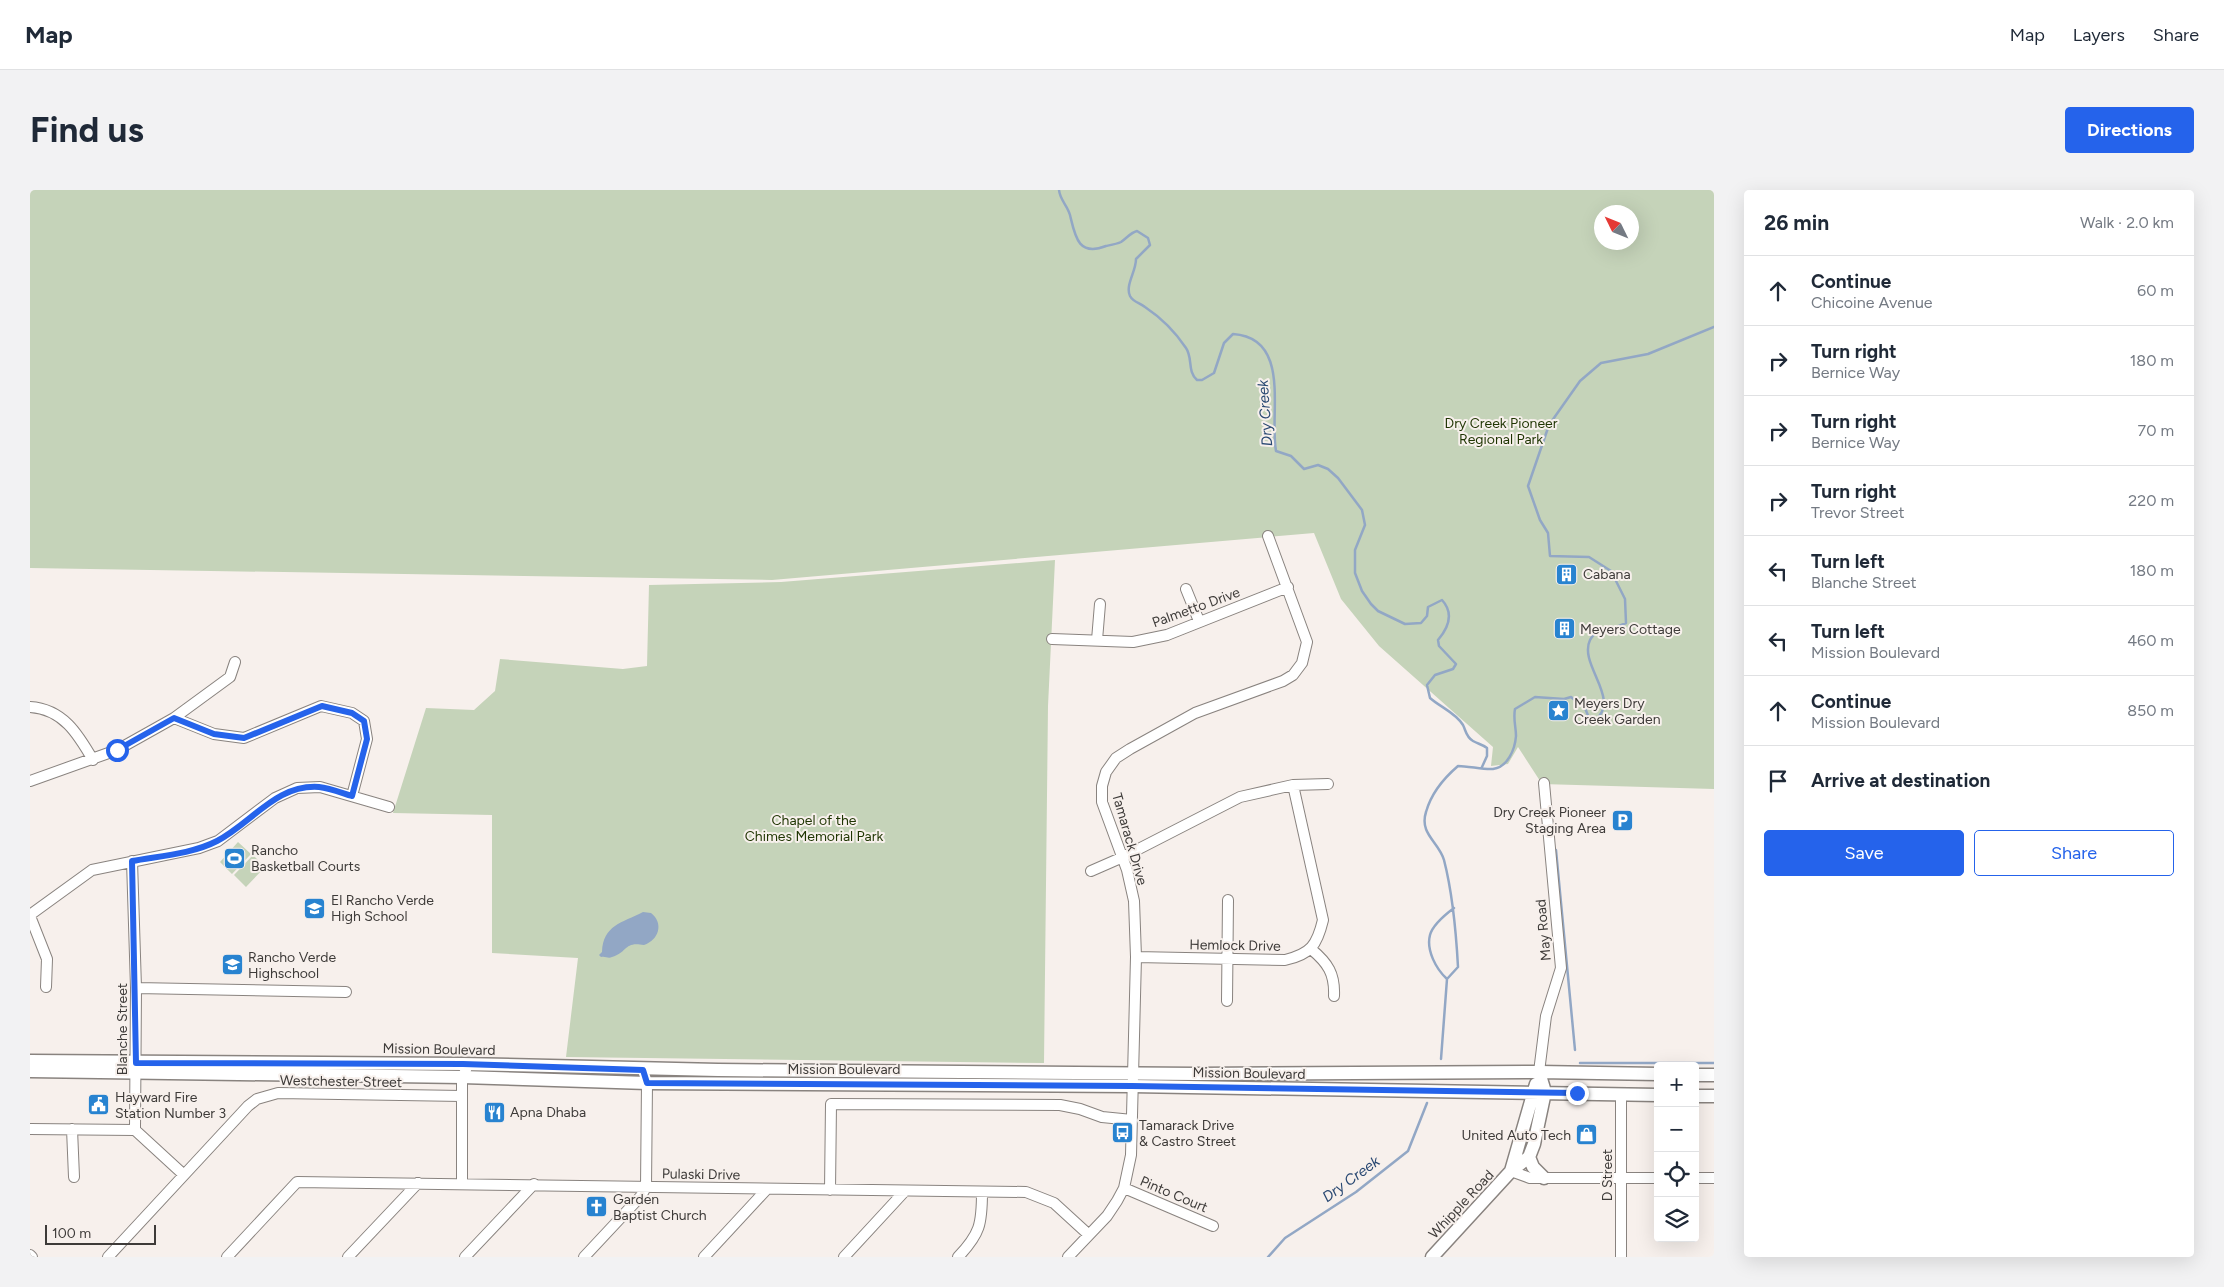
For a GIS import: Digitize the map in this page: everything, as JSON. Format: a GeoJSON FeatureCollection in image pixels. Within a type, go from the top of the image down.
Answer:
{"type":"FeatureCollection","features":[{"type":"Feature","properties":{"kind":"main road","name":"Mission Boulevard"},"geometry":{"type":"LineString","coordinates":[[30,1061],[136,1068],[647,1083],[1132,1080],[1539,1072],[1654,1074]]}},
{"type":"Feature","properties":{"kind":"main road","name":"Mission Boulevard"},"geometry":{"type":"LineString","coordinates":[[30,1071],[469,1064],[1654,1095]]}},
{"type":"Feature","properties":{"kind":"main road","name":"Whipple Road"},"geometry":{"type":"LineString","coordinates":[[1432,1257],[1511,1171],[1529,1157],[1534,1144],[1539,1072]]}},
{"type":"Feature","properties":{"kind":"main road"},"geometry":{"type":"LineString","coordinates":[[1699,1075],[1714,1075]]}},
{"type":"Feature","properties":{"kind":"main road","name":"Whipple Road"},"geometry":{"type":"LineString","coordinates":[[1511,1171],[1539,1092]]}},
{"type":"Feature","properties":{"kind":"main road"},"geometry":{"type":"LineString","coordinates":[[1699,1096],[1714,1096]]}},
{"type":"Feature","properties":{"kind":"main road"},"geometry":{"type":"LineString","coordinates":[[1529,1157],[1533,1167],[1544,1178]]}},
{"type":"Feature","properties":{"kind":"street","name":"Tamarack Drive"},"geometry":{"type":"LineString","coordinates":[[1068,1257],[1107,1216],[1124,1188],[1131,1155],[1136,957],[1134,901],[1123,857],[1102,802],[1102,786],[1106,772],[1116,758],[1130,749],[1195,713],[1284,681],[1293,676],[1302,663],[1307,642],[1268,536]]}},
{"type":"Feature","properties":{"kind":"street","name":"Palmetto Drive"},"geometry":{"type":"LineString","coordinates":[[1052,639],[1133,642],[1167,635],[1288,587]]}},
{"type":"Feature","properties":{"kind":"street"},"geometry":{"type":"LineString","coordinates":[[1186,589],[1199,621]]}},
{"type":"Feature","properties":{"kind":"street"},"geometry":{"type":"LineString","coordinates":[[1097,640],[1100,604]]}},
{"type":"Feature","properties":{"kind":"street"},"geometry":{"type":"LineString","coordinates":[[30,781],[117,750],[174,718],[230,677],[235,662]]}},
{"type":"Feature","properties":{"kind":"street"},"geometry":{"type":"LineString","coordinates":[[174,718],[214,734],[244,738],[322,706],[352,713],[364,721],[367,739],[352,796]]}},
{"type":"Feature","properties":{"kind":"street"},"geometry":{"type":"LineString","coordinates":[[30,707],[57,715],[77,732],[93,760]]}},
{"type":"Feature","properties":{"kind":"street","name":"May Road"},"geometry":{"type":"LineString","coordinates":[[1539,1072],[1546,1016],[1561,968],[1544,783]]}},
{"type":"Feature","properties":{"kind":"street"},"geometry":{"type":"LineString","coordinates":[[1091,871],[1123,857],[1240,797],[1293,785],[1328,784]]}},
{"type":"Feature","properties":{"kind":"street"},"geometry":{"type":"LineString","coordinates":[[1293,785],[1323,920],[1319,936],[1311,949],[1323,959],[1332,972],[1334,996]]}},
{"type":"Feature","properties":{"kind":"street"},"geometry":{"type":"LineString","coordinates":[[46,987],[48,959],[30,916],[92,870],[199,848],[218,841],[275,798],[297,788],[320,787],[389,807]]}},
{"type":"Feature","properties":{"kind":"street","name":"Blanche Street"},"geometry":{"type":"LineString","coordinates":[[132,861],[136,988],[135,1130]]}},
{"type":"Feature","properties":{"kind":"street"},"geometry":{"type":"LineString","coordinates":[[1227,1000],[1228,900]]}},
{"type":"Feature","properties":{"kind":"street","name":"Hemlock Drive"},"geometry":{"type":"LineString","coordinates":[[1136,957],[1285,960],[1298,957],[1311,949]]}},
{"type":"Feature","properties":{"kind":"street"},"geometry":{"type":"LineString","coordinates":[[136,988],[346,992]]}},
{"type":"Feature","properties":{"kind":"street"},"geometry":{"type":"LineString","coordinates":[[462,1183],[462,1077],[469,1064]]}},
{"type":"Feature","properties":{"kind":"street"},"geometry":{"type":"LineString","coordinates":[[584,1257],[641,1196],[646,1187],[647,1083],[643,1070]]}},
{"type":"Feature","properties":{"kind":"street","name":"Westchester Street"},"geometry":{"type":"LineString","coordinates":[[108,1257],[248,1106],[267,1095],[278,1093],[462,1096]]}},
{"type":"Feature","properties":{"kind":"street","name":"D Street"},"geometry":{"type":"LineString","coordinates":[[1621,1094],[1621,1257]]}},
{"type":"Feature","properties":{"kind":"street"},"geometry":{"type":"LineString","coordinates":[[830,1190],[831,1104],[1060,1105],[1080,1109],[1102,1117],[1132,1120]]}},
{"type":"Feature","properties":{"kind":"street"},"geometry":{"type":"LineString","coordinates":[[30,1129],[135,1130],[184,1175]]}},
{"type":"Feature","properties":{"kind":"street"},"geometry":{"type":"LineString","coordinates":[[72,1129],[74,1177]]}},
{"type":"Feature","properties":{"kind":"street"},"geometry":{"type":"LineString","coordinates":[[1511,1171],[1530,1178],[1654,1178]]}},
{"type":"Feature","properties":{"kind":"street"},"geometry":{"type":"LineString","coordinates":[[1699,1178],[1714,1178]]}},
{"type":"Feature","properties":{"kind":"street","name":"Pulaski Drive"},"geometry":{"type":"LineString","coordinates":[[227,1257],[297,1182],[534,1184],[904,1192],[1026,1192],[1054,1203],[1089,1235]]}},
{"type":"Feature","properties":{"kind":"street"},"geometry":{"type":"LineString","coordinates":[[348,1257],[418,1183]]}},
{"type":"Feature","properties":{"kind":"street"},"geometry":{"type":"LineString","coordinates":[[465,1257],[534,1184]]}},
{"type":"Feature","properties":{"kind":"street","name":"Pinto Court"},"geometry":{"type":"LineString","coordinates":[[1124,1188],[1214,1226]]}},
{"type":"Feature","properties":{"kind":"street"},"geometry":{"type":"LineString","coordinates":[[704,1257],[768,1189]]}},
{"type":"Feature","properties":{"kind":"street"},"geometry":{"type":"LineString","coordinates":[[844,1257],[904,1192]]}},
{"type":"Feature","properties":{"kind":"street"},"geometry":{"type":"LineString","coordinates":[[958,1257],[974,1239],[980,1227],[982,1192]]}},
{"type":"Feature","properties":{"kind":"green space","name":"Dry Creek Pioneer Regional Park"},"geometry":{"type":"Polygon","coordinates":[[[30,190],[1714,190],[1714,789],[1542,784],[1518,747],[1508,764],[1491,766],[1493,747],[1379,646],[1341,599],[1314,533],[772,580],[30,568],[30,190]]]}},
{"type":"Feature","properties":{"kind":"green space","name":"Chapel of the Chimes Memorial Park"},"geometry":{"type":"Polygon","coordinates":[[[1055,560],[1048,706],[1044,1063],[566,1057],[578,958],[492,953],[492,815],[393,813],[426,708],[474,710],[495,691],[500,659],[623,669],[647,666],[649,585],[781,582],[1055,560]]]}},
{"type":"Feature","properties":{"kind":"green space","name":"Rancho Basketball Courts"},"geometry":{"type":"Polygon","coordinates":[[[238,842],[251,854],[232,874],[220,862],[238,842]]]}},
{"type":"Feature","properties":{"kind":"green space","name":"Rancho Basketball Courts"},"geometry":{"type":"Polygon","coordinates":[[[253,855],[265,867],[246,887],[234,875],[253,855]]]}},
{"type":"Feature","properties":{"kind":"water"},"geometry":{"type":"Polygon","coordinates":[[[643,912],[651,913],[658,922],[658,931],[653,939],[644,945],[633,944],[611,958],[601,957],[599,955],[602,952],[603,943],[610,930],[621,922],[643,912]]]}},
{"type":"Feature","properties":{"kind":"waterway","name":"Dry Creek"},"geometry":{"type":"LineString","coordinates":[[1059,190],[1069,211],[1076,237],[1084,247],[1097,249],[1116,244],[1137,231],[1148,238],[1150,245],[1136,259],[1129,287],[1130,296],[1167,326],[1186,348],[1192,373],[1197,380],[1202,380],[1214,373],[1224,343],[1233,334],[1252,339],[1264,349],[1271,363],[1274,380],[1276,451],[1291,456],[1304,469],[1318,465],[1328,469],[1338,478],[1362,510],[1365,525],[1355,550],[1355,573],[1362,591],[1371,604],[1378,611],[1405,624],[1421,623],[1427,616],[1428,607],[1442,600],[1446,605],[1449,620],[1438,640],[1439,646],[1456,664],[1453,669],[1435,675],[1427,685],[1430,698],[1456,717],[1471,739],[1487,748],[1487,756],[1482,767]]}},
{"type":"Feature","properties":{"kind":"waterway"},"geometry":{"type":"LineString","coordinates":[[1441,1059],[1447,979],[1458,967],[1450,886],[1442,854],[1430,838],[1425,826],[1428,805],[1439,787],[1458,766],[1493,769],[1498,768],[1507,761],[1515,741],[1515,709],[1535,697],[1564,699],[1571,697],[1585,708],[1589,718],[1594,721],[1602,713],[1604,703],[1590,660],[1588,650],[1590,640],[1597,631],[1612,629],[1626,623],[1625,599],[1611,571],[1589,557],[1550,556],[1548,533],[1540,520],[1528,486],[1549,425],[1580,381],[1601,363],[1648,354],[1714,327]]}},
{"type":"Feature","properties":{"kind":"waterway"},"geometry":{"type":"LineString","coordinates":[[1556,850],[1575,1050]]}},
{"type":"Feature","properties":{"kind":"waterway","name":"Dry Creek"},"geometry":{"type":"LineString","coordinates":[[1447,979],[1433,959],[1429,941],[1434,927],[1454,908]]}},
{"type":"Feature","properties":{"kind":"waterway"},"geometry":{"type":"LineString","coordinates":[[1580,1063],[1714,1063]]}},
{"type":"Feature","properties":{"kind":"waterway","name":"Dry Creek"},"geometry":{"type":"LineString","coordinates":[[1268,1257],[1285,1238],[1356,1192],[1408,1151],[1427,1103]]}},
{"type":"Feature","properties":{"kind":"place","name":"Cabana"},"geometry":{"type":"Point","coordinates":[1567,574]}},
{"type":"Feature","properties":{"kind":"place","name":"Meyers Cottage"},"geometry":{"type":"Point","coordinates":[1564,629]}},
{"type":"Feature","properties":{"kind":"place","name":"Meyers Dry Creek Garden"},"geometry":{"type":"Point","coordinates":[1558,711]}},
{"type":"Feature","properties":{"kind":"place","name":"Dry Creek Pioneer Staging Area"},"geometry":{"type":"Point","coordinates":[1622,820]}},
{"type":"Feature","properties":{"kind":"place","name":"Rancho Basketball Courts"},"geometry":{"type":"Point","coordinates":[235,858]}},
{"type":"Feature","properties":{"kind":"place","name":"El Rancho Verde High School"},"geometry":{"type":"Point","coordinates":[315,908]}},
{"type":"Feature","properties":{"kind":"place","name":"Rancho Verde Highschool"},"geometry":{"type":"Point","coordinates":[232,965]}},
{"type":"Feature","properties":{"kind":"place","name":"Hayward Fire Station Number 3"},"geometry":{"type":"Point","coordinates":[99,1105]}},
{"type":"Feature","properties":{"kind":"place","name":"Apna Dhaba"},"geometry":{"type":"Point","coordinates":[494,1112]}},
{"type":"Feature","properties":{"kind":"place","name":"Tamarack Drive & Castro Street"},"geometry":{"type":"Point","coordinates":[1123,1133]}},
{"type":"Feature","properties":{"kind":"place","name":"United Auto Tech"},"geometry":{"type":"Point","coordinates":[1587,1135]}},
{"type":"Feature","properties":{"kind":"place","name":"Garden Baptist Church"},"geometry":{"type":"Point","coordinates":[597,1207]}},
{"type":"Feature","properties":{"kind":"route"},"geometry":{"type":"LineString","coordinates":[[117,750],[174,718],[214,734],[244,738],[322,706],[352,713],[364,721],[367,739],[352,796],[320,787],[297,788],[275,798],[218,841],[199,848],[132,861],[136,1063],[463,1064],[643,1070],[647,1083],[1132,1086],[1577,1093]]}}]}
